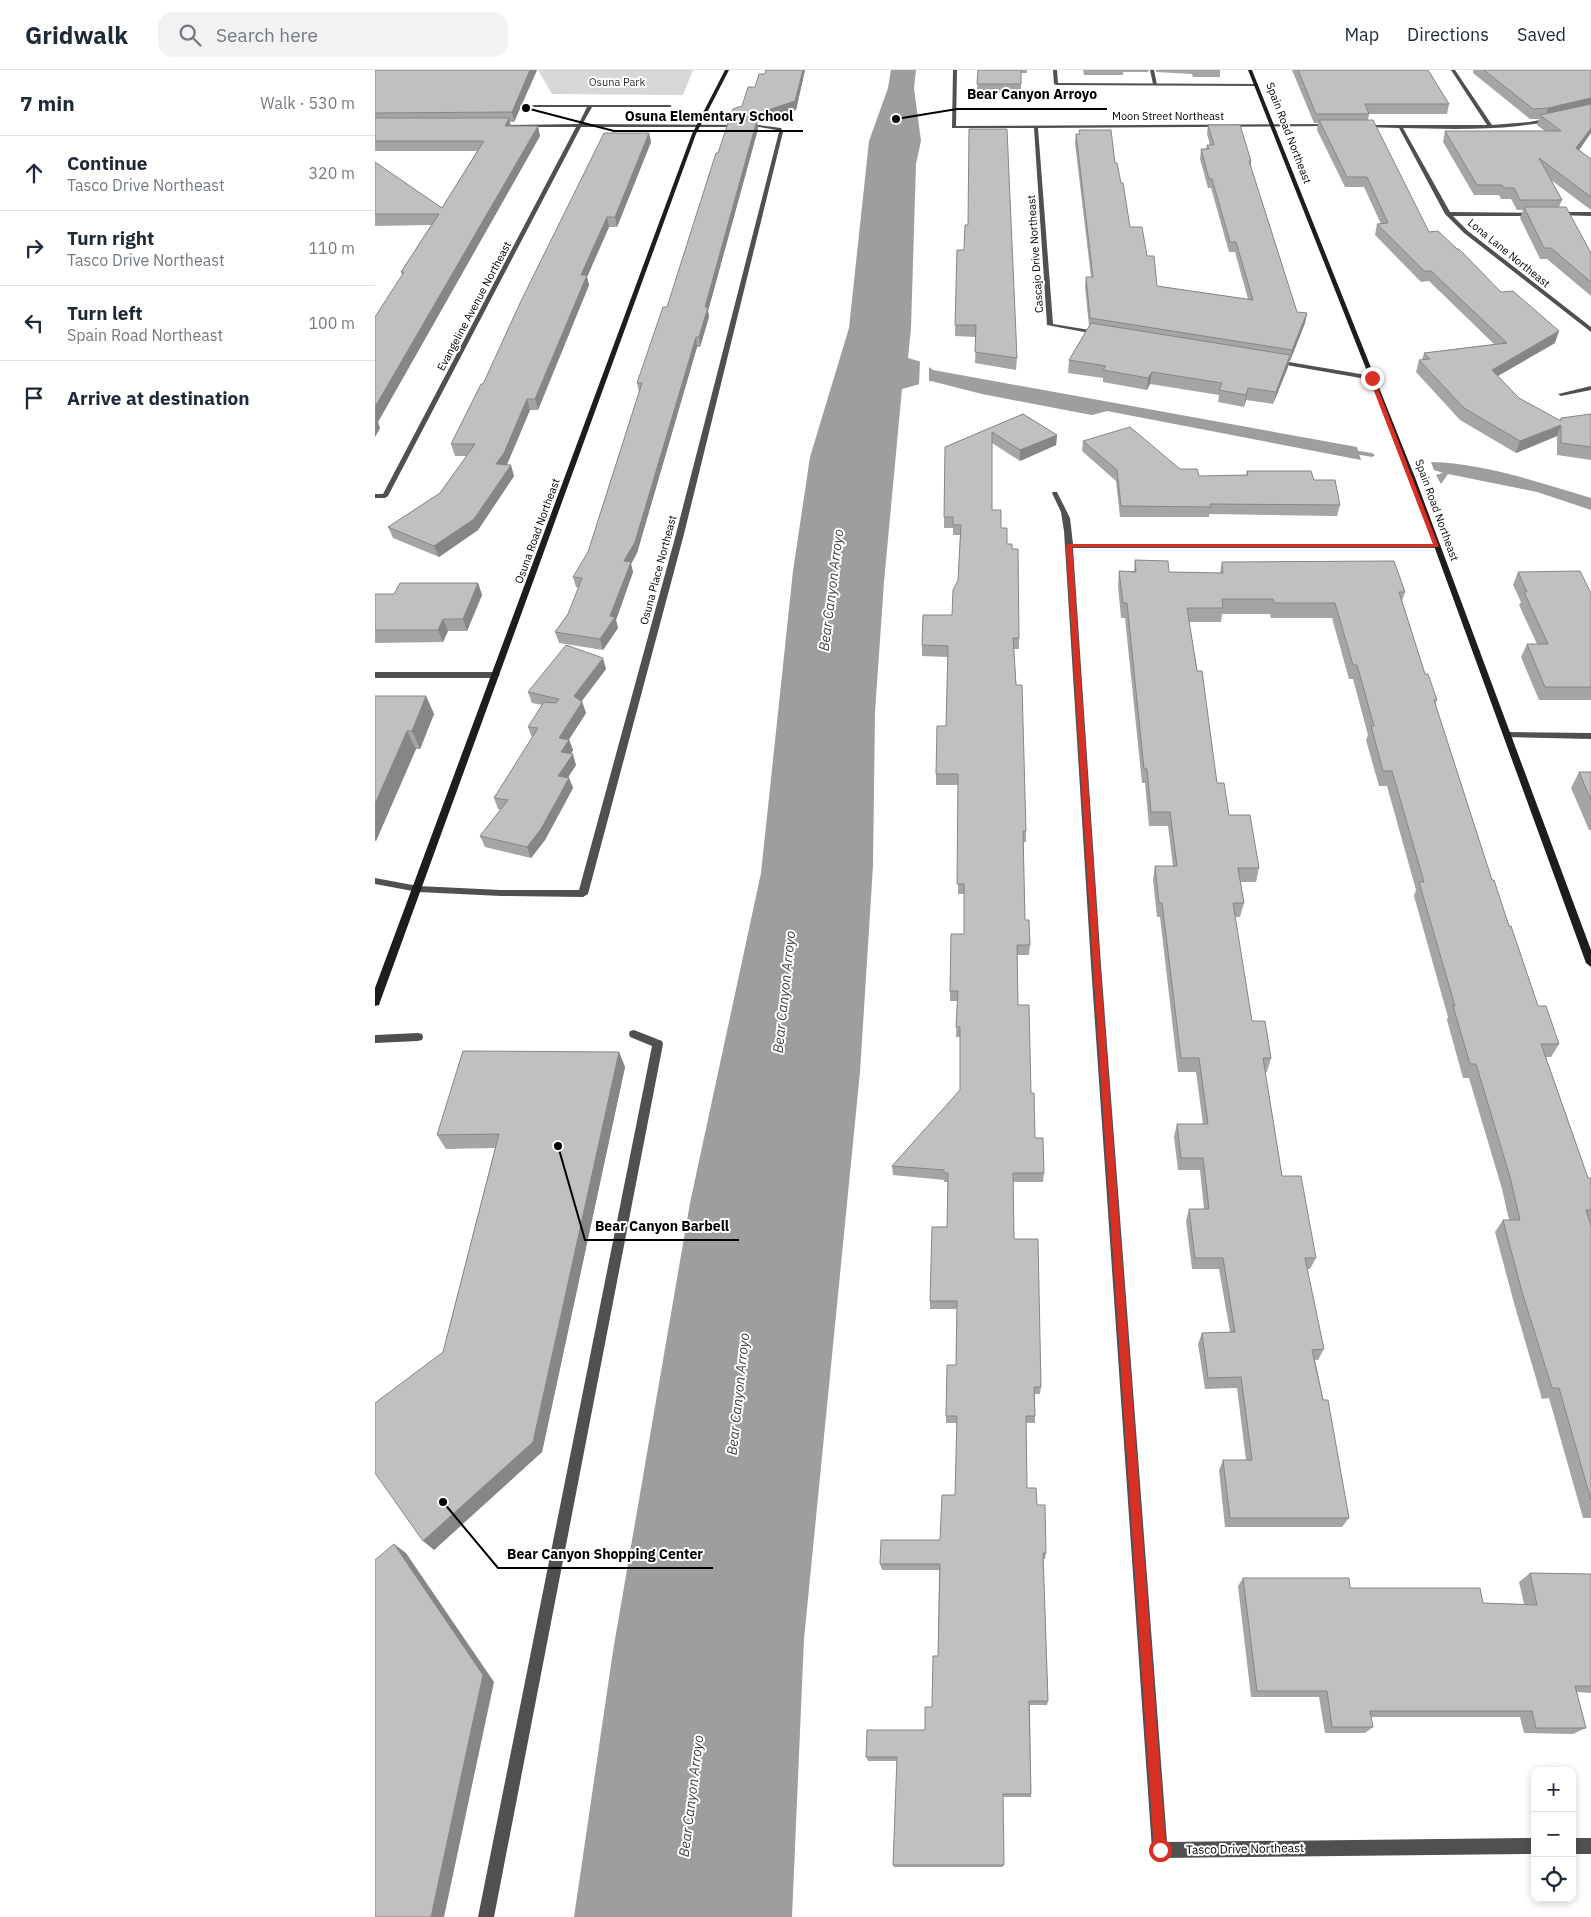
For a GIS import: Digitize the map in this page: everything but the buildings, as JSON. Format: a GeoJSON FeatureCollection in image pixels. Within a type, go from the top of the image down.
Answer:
{"type":"FeatureCollection","features":[{"type":"Feature","properties":{"kind":"street","name":"Osuna Road Northeast"},"geometry":{"type":"LineString","coordinates":[[375,1002],[697,126],[727,70]]}},
{"type":"Feature","properties":{"kind":"street","name":"Moon Street Northeast"},"geometry":{"type":"LineString","coordinates":[[955,70],[953,126],[1335,126]]}},
{"type":"Feature","properties":{"kind":"street"},"geometry":{"type":"LineString","coordinates":[[1055,70],[1056,84],[1256,85]]}},
{"type":"Feature","properties":{"kind":"street"},"geometry":{"type":"LineString","coordinates":[[1152,70],[1155,84]]}},
{"type":"Feature","properties":{"kind":"street","name":"Spain Road Northeast"},"geometry":{"type":"LineString","coordinates":[[1250,70],[1413,480],[1591,963]]}},
{"type":"Feature","properties":{"kind":"street"},"geometry":{"type":"LineString","coordinates":[[1453,70],[1490,126]]}},
{"type":"Feature","properties":{"kind":"street"},"geometry":{"type":"LineString","coordinates":[[535,106],[670,106]]}},
{"type":"Feature","properties":{"kind":"street","name":"Evangeline Avenue Northeast"},"geometry":{"type":"LineString","coordinates":[[375,496],[385,496],[590,106]]}},
{"type":"Feature","properties":{"kind":"street"},"geometry":{"type":"LineString","coordinates":[[1354,126],[1490,126],[1523,124],[1554,119]]}},
{"type":"Feature","properties":{"kind":"street"},"geometry":{"type":"LineString","coordinates":[[492,126],[697,126]]}},
{"type":"Feature","properties":{"kind":"street","name":"Osuna Place Northeast"},"geometry":{"type":"LineString","coordinates":[[375,881],[417,889],[583,894],[680,534],[781,132],[779,128],[769,127],[697,126]]}},
{"type":"Feature","properties":{"kind":"street","name":"Cascajo Drive Northeast"},"geometry":{"type":"LineString","coordinates":[[1036,126],[1051,325],[1108,334]]}},
{"type":"Feature","properties":{"kind":"street","name":"Lona Lane Northeast"},"geometry":{"type":"LineString","coordinates":[[1400,126],[1448,214],[1466,232],[1591,330]]}},
{"type":"Feature","properties":{"kind":"street"},"geometry":{"type":"LineString","coordinates":[[1448,214],[1538,214]]}},
{"type":"Feature","properties":{"kind":"street"},"geometry":{"type":"LineString","coordinates":[[1547,214],[1591,214]]}},
{"type":"Feature","properties":{"kind":"street"},"geometry":{"type":"LineString","coordinates":[[1271,361],[1372,378]]}},
{"type":"Feature","properties":{"kind":"street"},"geometry":{"type":"LineString","coordinates":[[1561,394],[1591,388]]}},
{"type":"Feature","properties":{"kind":"street"},"geometry":{"type":"LineString","coordinates":[[1055,493],[1064,508],[1068,524],[1069,546],[1437,546]]}},
{"type":"Feature","properties":{"kind":"street","name":"Tasco Drive Northeast"},"geometry":{"type":"LineString","coordinates":[[1069,546],[1097,975],[1160,1850],[1531,1846]]}},
{"type":"Feature","properties":{"kind":"street"},"geometry":{"type":"LineString","coordinates":[[375,676],[496,675]]}},
{"type":"Feature","properties":{"kind":"street"},"geometry":{"type":"LineString","coordinates":[[1507,735],[1591,736]]}},
{"type":"Feature","properties":{"kind":"street"},"geometry":{"type":"LineString","coordinates":[[486,1917],[658,1044],[634,1034]]}},
{"type":"Feature","properties":{"kind":"street"},"geometry":{"type":"LineString","coordinates":[[375,1039],[418,1037]]}},
{"type":"Feature","properties":{"kind":"street"},"geometry":{"type":"LineString","coordinates":[[1576,1846],[1591,1846]]}},
{"type":"Feature","properties":{"kind":"green space","name":"Osuna Park"},"geometry":{"type":"Polygon","coordinates":[[[538,70],[693,70],[683,95],[552,94],[538,70]]]}},
{"type":"Feature","properties":{"kind":"water"},"geometry":{"type":"Polygon","coordinates":[[[891,70],[916,70],[914,88],[921,141],[916,164],[911,328],[908,358],[922,362],[933,370],[1357,447],[1361,460],[1107,411],[1092,415],[1081,413],[982,394],[931,381],[902,389],[884,582],[875,712],[873,866],[860,1072],[804,1639],[792,1917],[574,1917],[613,1651],[690,1203],[761,873],[793,571],[810,457],[849,328],[869,141],[888,88],[891,70]]]}},
{"type":"Feature","properties":{"kind":"water"},"geometry":{"type":"Polygon","coordinates":[[[1431,462],[1471,466],[1552,486],[1591,498],[1591,510],[1537,492],[1448,474],[1441,484],[1436,475],[1443,473],[1434,470],[1431,462]]]}},
{"type":"Feature","properties":{"kind":"pier"},"geometry":{"type":"Polygon","coordinates":[[[920,360],[924,360],[929,364],[929,384],[919,386],[920,360]]]}},
{"type":"Feature","properties":{"kind":"waterway"},"geometry":{"type":"LineString","coordinates":[[1346,451],[1372,455]]}},
{"type":"Feature","properties":{"kind":"place","name":"Osuna Elementary School"},"geometry":{"type":"Point","coordinates":[526,108]}},
{"type":"Feature","properties":{"kind":"place","name":"Bear Canyon Arroyo"},"geometry":{"type":"Point","coordinates":[896,119]}},
{"type":"Feature","properties":{"kind":"place","name":"Bear Canyon Barbell"},"geometry":{"type":"Point","coordinates":[558,1146]}},
{"type":"Feature","properties":{"kind":"place","name":"Bear Canyon Shopping Center"},"geometry":{"type":"Point","coordinates":[443,1502]}},
{"type":"Feature","properties":{"kind":"route"},"geometry":{"type":"LineString","coordinates":[[1160,1850],[1069,546],[1437,546],[1372,378]]}}]}
